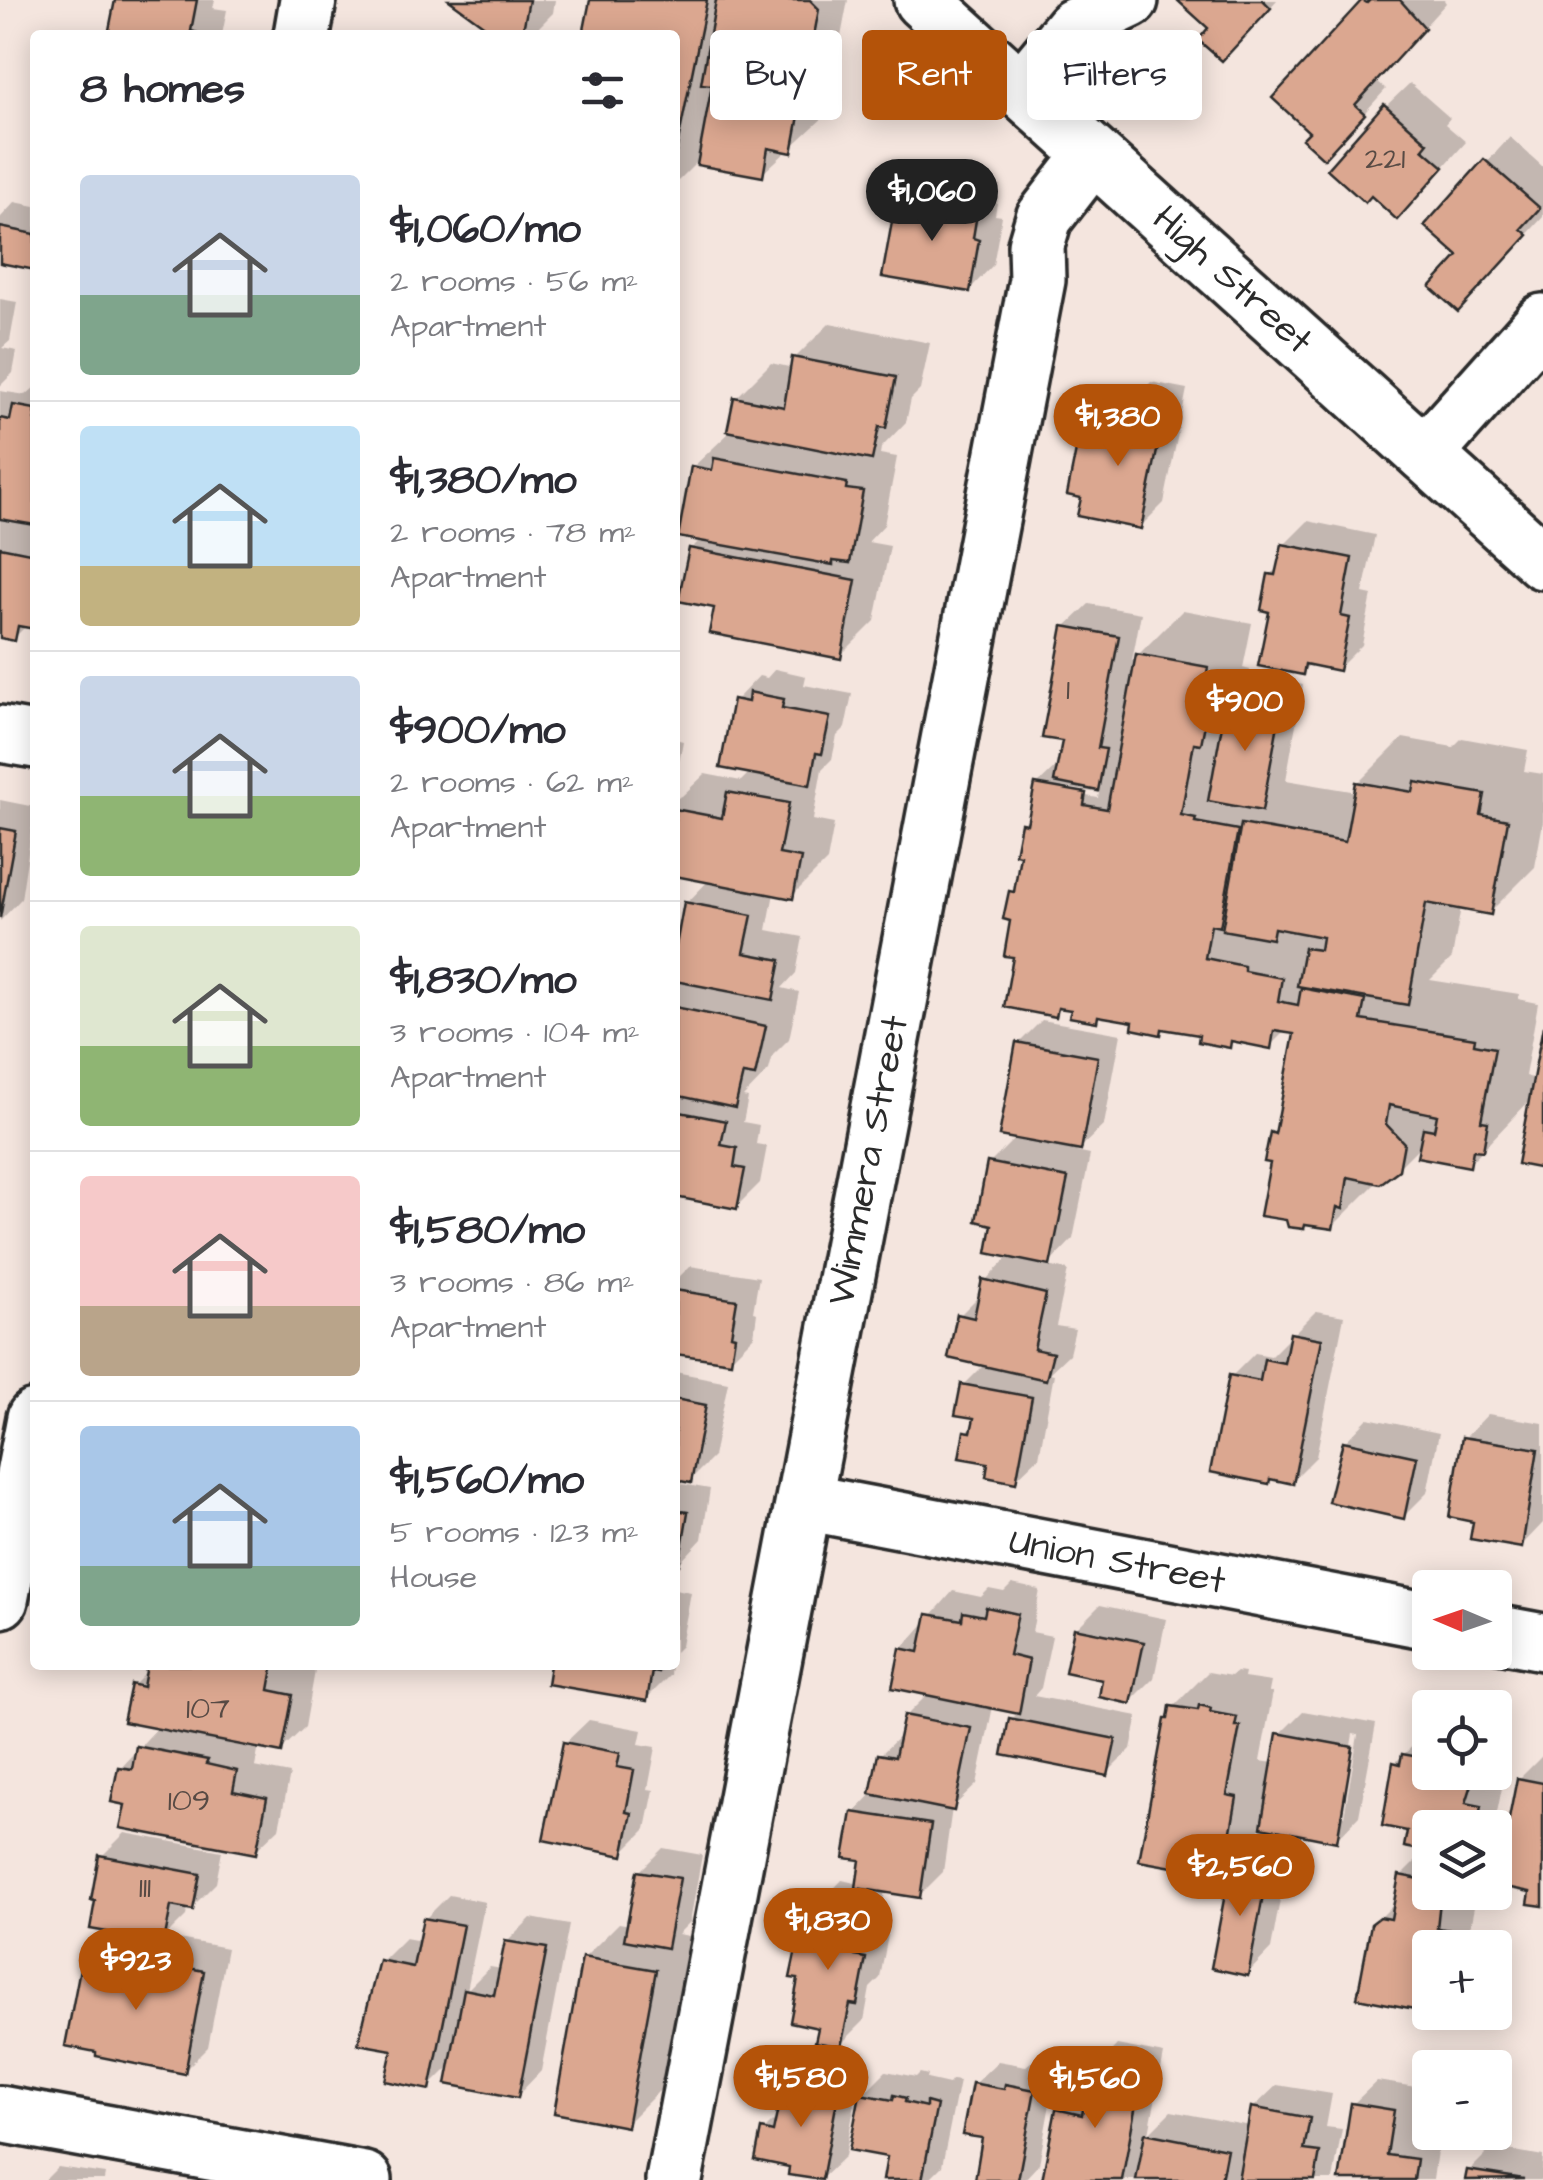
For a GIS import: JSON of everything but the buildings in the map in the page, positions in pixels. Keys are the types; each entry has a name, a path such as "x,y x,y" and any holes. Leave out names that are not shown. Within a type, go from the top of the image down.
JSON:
{"street":[{"path":"303,30 308,0"},
{"name":"High Street","path":"922,0 1543,560"},
{"path":"1021,90 1074,27 1130,0"},
{"name":"Wimmera Street","path":"674,2180 1038,280 1039,226 1092,156"},
{"path":"1425,454 1543,322"},
{"path":"0,734 30,739"},
{"path":"0,1600 30,1444"},
{"name":"Union Street","path":"806,1502 1412,1618"},
{"path":"1512,1636 1543,1642"},
{"path":"0,2114 364,2180"}]}
